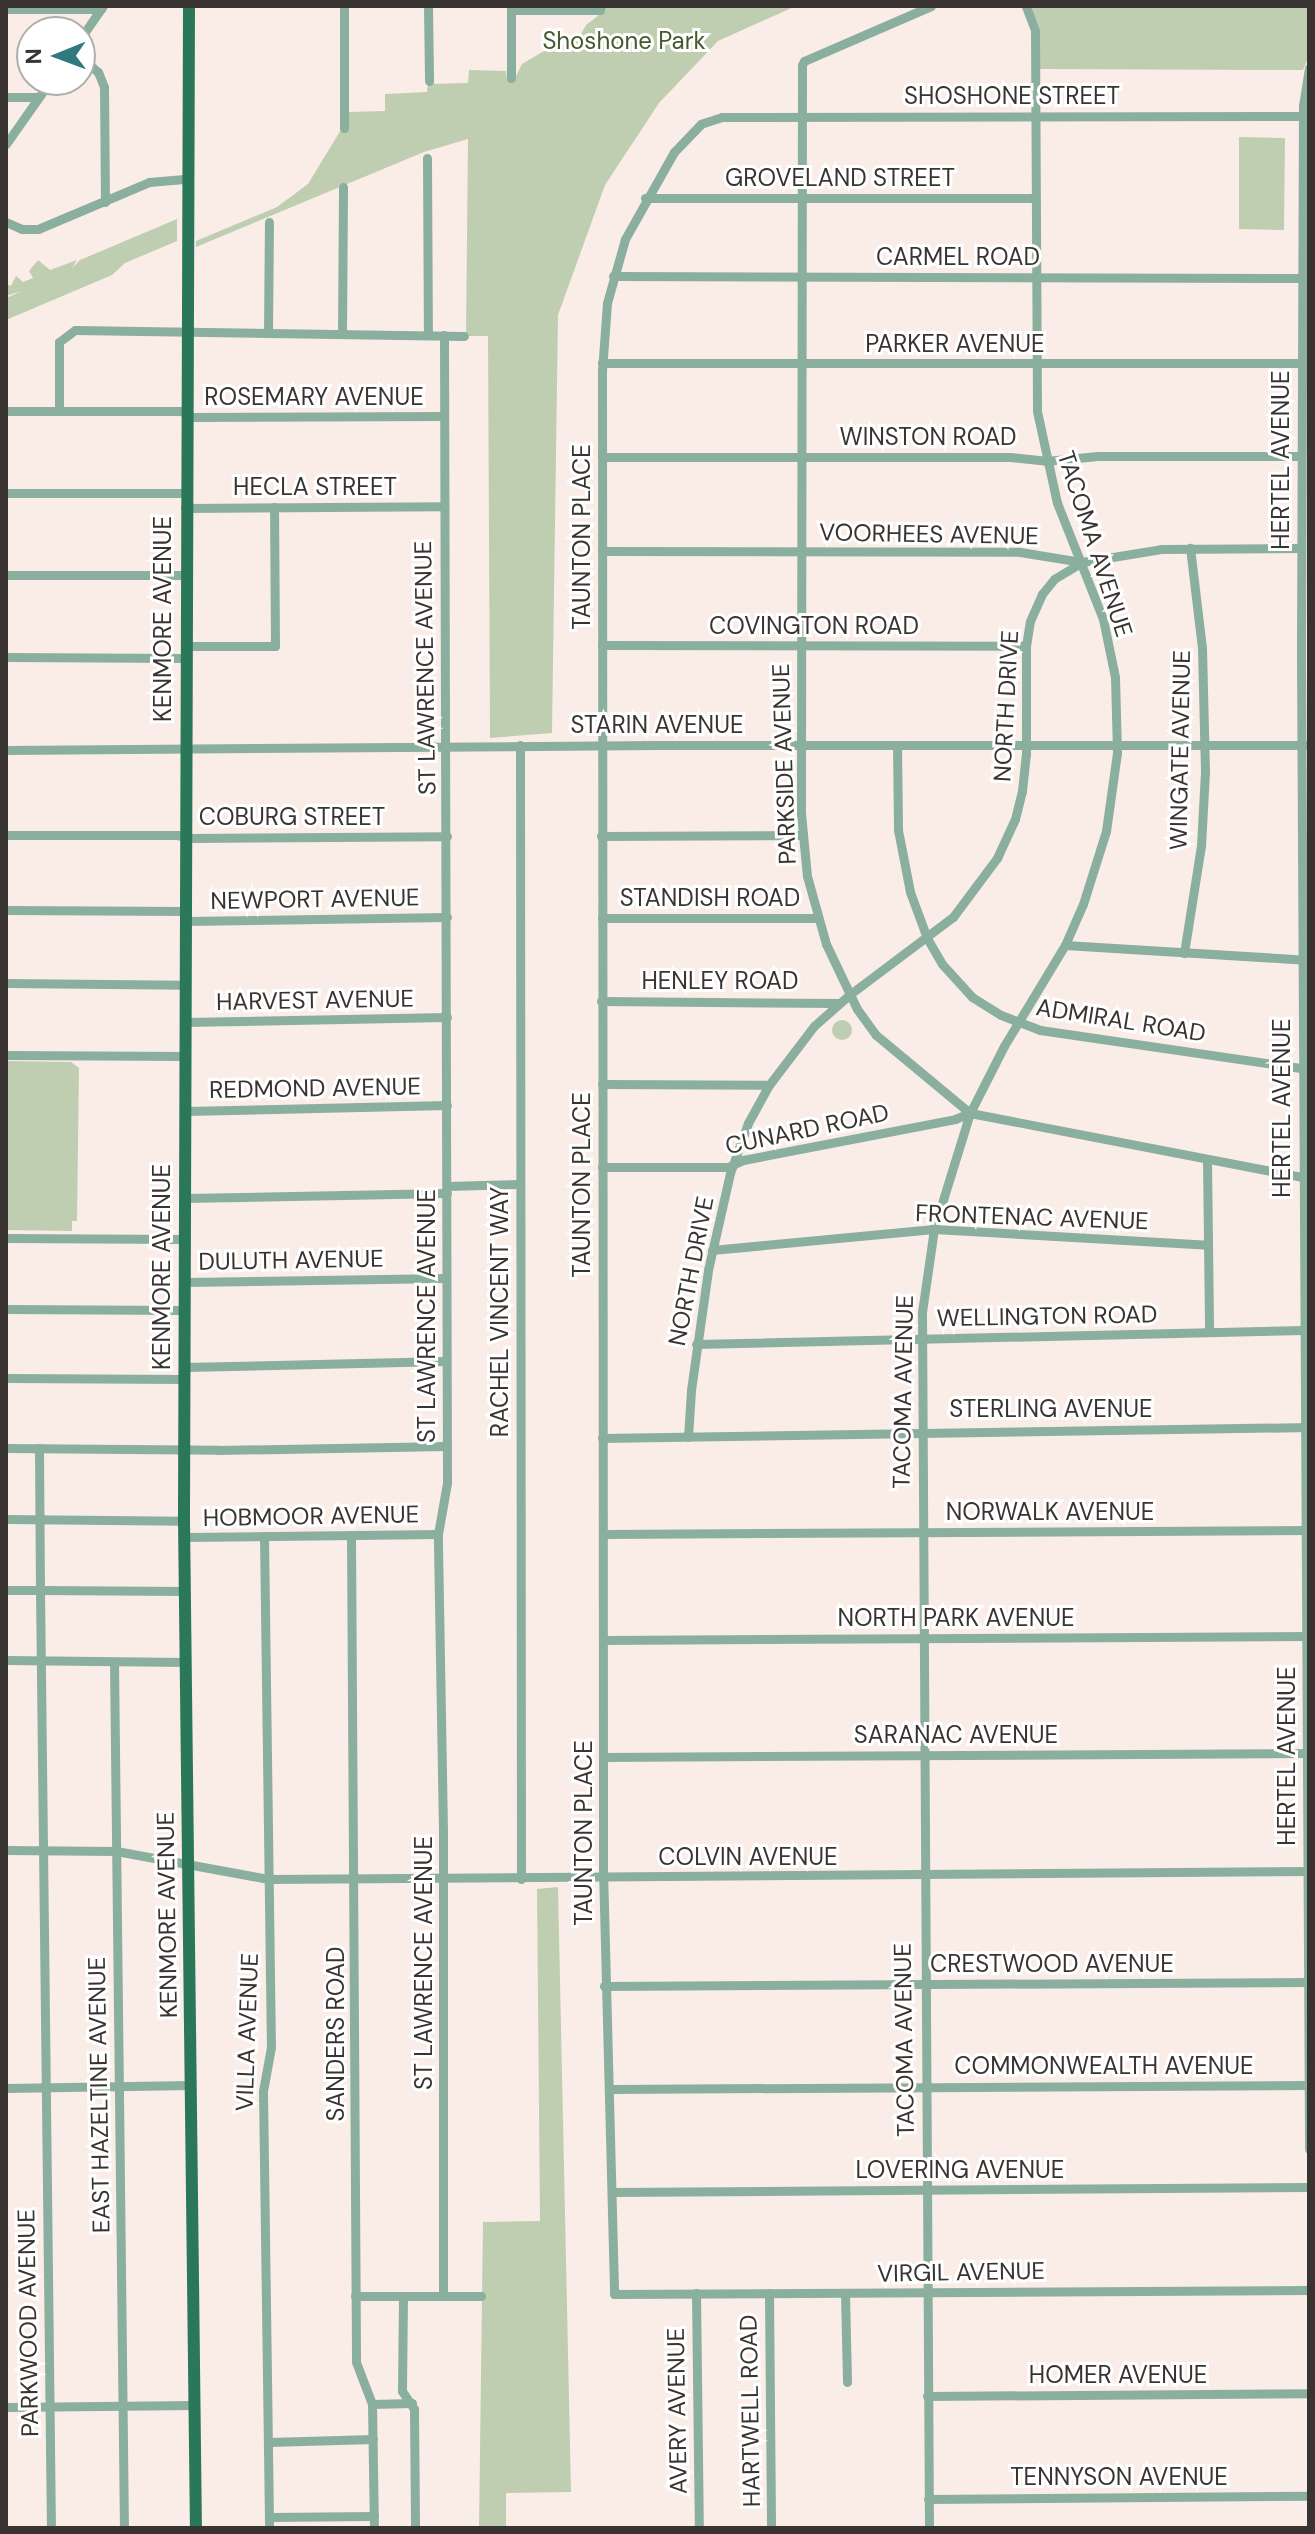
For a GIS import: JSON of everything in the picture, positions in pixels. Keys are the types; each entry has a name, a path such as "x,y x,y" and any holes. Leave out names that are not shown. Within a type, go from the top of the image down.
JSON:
{"main road":[{"name":"KENMORE AVENUE","path":"189,6 185,493 184,1537 196,2528"}],"street":[{"path":"344,6 344,128"},
{"path":"428,6 429,81"},
{"name":"PARKSIDE AVENUE","path":"931,6 807,59 802,65 800,745 802,835 818,918 849,995 876,1035 970,1113 1306,1178"},
{"name":"TACOMA AVENUE","path":"929,2528 920,1339 934,1229 970,1113 1018,1023 1065,945 1099,858 1115,784 1118,745 1116,692 1109,648 1095,594 1057,503 1037,411 1035,30 1026,6"},
{"path":"6,9 102,8"},
{"path":"511,78 511,8 600,8"},
{"name":"HERTEL AVENUE","path":"1309,68 1303,116 1306,219 1302,278 1305,364 1301,456 1305,486 1301,548 1305,564 1302,1068 1306,1178 1304,1330 1307,1427 1309,2149"},
{"path":"96,70 104,87 105,202"},
{"path":"6,97 39,97"},
{"path":"6,144 39,97"},
{"name":"SHOSHONE STREET","path":"722,116 1303,116"},
{"name":"TAUNTON PLACE","path":"614,2294 611,2089 604,1986 602,363 613,276 625,239 645,198 685,139 701,124 722,116"},
{"path":"427,158 428,335"},
{"path":"6,222 22,229 38,229 155,180 187,179"},
{"path":"342,334 343,187"},
{"name":"GROVELAND STREET","path":"645,198 1035,198"},
{"path":"268,333 269,222"},
{"name":"CARMEL ROAD","path":"613,276 1302,278"},
{"path":"59,411 59,342 65,334 75,330 464,336"},
{"name":"ST LAWRENCE AVENUE","path":"443,2296 443,1879 438,1534 447,1486 444,335"},
{"name":"PARKER AVENUE","path":"602,363 1305,364"},
{"name":"ROSEMARY AVENUE","path":"6,411 181,411 191,417 444,416"},
{"name":"WINSTON ROAD","path":"602,457 1010,457 1046,461 1098,456 1301,456"},
{"path":"6,493 185,493"},
{"name":"HECLA STREET","path":"185,508 444,506"},
{"path":"6,657 275,646 274,507"},
{"name":"VOORHEES AVENUE","path":"602,551 1020,552 1082,562 1126,553 1190,548 1301,548"},
{"name":"WINGATE AVENUE","path":"1184,953 1202,835 1205,745 1203,661 1190,548"},
{"name":"NORTH DRIVE","path":"688,1437 696,1344 712,1250 732,1165 748,1123 769,1085 802,1041 839,1003 927,938 966,904 1001,850 1019,806 1026,744 1026,646 1030,621 1042,594 1065,569 1082,562"},
{"path":"6,575 185,575"},
{"name":"COVINGTON ROAD","path":"602,645 1026,646"},
{"name":"STARIN AVENUE","path":"6,750 520,745 1305,745"},
{"name":"RACHEL VINCENT WAY","path":"520,745 521,1879"},
{"name":"ADMIRAL ROAD","path":"897,745 897,818 901,851 927,938 961,987 984,1005 1018,1023 1065,1034 1302,1068"},
{"name":"COBURG STREET","path":"6,835 447,836"},
{"path":"601,836 802,835"},
{"name":"NEWPORT AVENUE","path":"6,910 185,916 447,917"},
{"name":"STANDISH ROAD","path":"602,918 818,918"},
{"path":"1065,945 1305,960"},
{"path":"6,983 185,985"},
{"name":"HENLEY ROAD","path":"601,1001 839,1003"},
{"name":"HARVEST AVENUE","path":"185,1022 447,1017"},
{"path":"6,1055 185,1056"},
{"path":"602,1084 769,1085"},
{"name":"REDMOND AVENUE","path":"185,1111 447,1105"},
{"name":"CUNARD ROAD","path":"602,1167 732,1165 743,1160 955,1119 970,1113"},
{"path":"1207,1160 1209,1332"},
{"path":"184,1198 520,1184"},
{"name":"FRONTENAC AVENUE","path":"712,1250 934,1229 1208,1245"},
{"path":"6,1238 184,1239"},
{"name":"DULUTH AVENUE","path":"184,1282 446,1278"},
{"path":"6,1309 184,1310"},
{"name":"WELLINGTON ROAD","path":"696,1344 1304,1330"},
{"path":"6,1378 446,1361"},
{"name":"STERLING AVENUE","path":"602,1438 920,1430 1307,1427"},
{"path":"6,1448 184,1450 447,1446"},
{"name":"PARKWOOD AVENUE","path":"39,1448 51,2528"},
{"path":"6,1519 184,1521"},
{"name":"NORWALK AVENUE","path":"603,1534 1307,1530"},
{"name":"HOBMOOR AVENUE","path":"184,1537 438,1534"},
{"name":"VILLA AVENUE","path":"264,1536 271,2047 263,2091 269,2523"},
{"name":"SANDERS ROAD","path":"351,1536 356,2362 372,2404 374,2528"},
{"path":"6,1590 185,1591"},
{"name":"NORTH PARK AVENUE","path":"603,1640 1307,1636"},
{"path":"6,1660 186,1662"},
{"name":"EAST HAZELTINE AVENUE","path":"114,1662 124,2528"},
{"name":"SARANAC AVENUE","path":"603,1757 1308,1753"},
{"name":"COLVIN AVENUE","path":"6,1850 116,1851 268,1879 1308,1872"},
{"name":"CRESTWOOD AVENUE","path":"604,1986 1308,1982"},
{"path":"6,2088 191,2085"},
{"name":"COMMONWEALTH AVENUE","path":"611,2089 1309,2085"},
{"name":"LOVERING AVENUE","path":"612,2192 1309,2187"},
{"name":"VIRGIL AVENUE","path":"614,2294 1309,2290"},
{"name":"AVERY AVENUE","path":"696,2293 699,2528"},
{"name":"HARTWELL ROAD","path":"769,2293 771,2528"},
{"path":"845,2293 847,2382"},
{"path":"355,2296 481,2296"},
{"path":"403,2296 402,2391 412,2403 415,2528"},
{"name":"HOMER AVENUE","path":"927,2396 1309,2393"},
{"path":"372,2404 412,2403"},
{"path":"6,2407 195,2405"},
{"path":"269,2442 373,2439"},
{"name":"TENNYSON AVENUE","path":"928,2499 1309,2496"},
{"path":"269,2523 374,2516"}],"green space":[{"name":"Shoshone Park","path":"605,6 796,6 718,41 659,103 605,185 558,315 552,733 490,738 488,336 466,336 468,139 424,152 196,247 196,241 277,207 308,184 342,128 346,112 385,111 385,94 427,92 428,84 468,83 469,70 506,71 507,79 514,80 522,64 544,51 577,41 586,25 604,11"},
{"path":"1030,6 1305,6 1309,11 1309,56 1303,70 1039,69 1040,29"},
{"path":"1239,137 1285,138 1284,230 1239,229"},
{"path":"177,219 177,241 125,263 112,275 6,320 6,298 22,291 6,296 6,284 11,286 16,276 23,282 33,278 29,271 38,260 50,270 77,260 72,268 80,260"},
{"path":"842,1020 849,1023 852,1030 849,1037 842,1040 835,1037 832,1030 835,1023"},
{"path":"6,1061 71,1062 79,1068 77,1221 72,1221 72,1231 6,1230"},
{"path":"558,1887 571,2492 506,2493 506,2528 479,2528 483,2222 540,2221 537,1889"}]}
